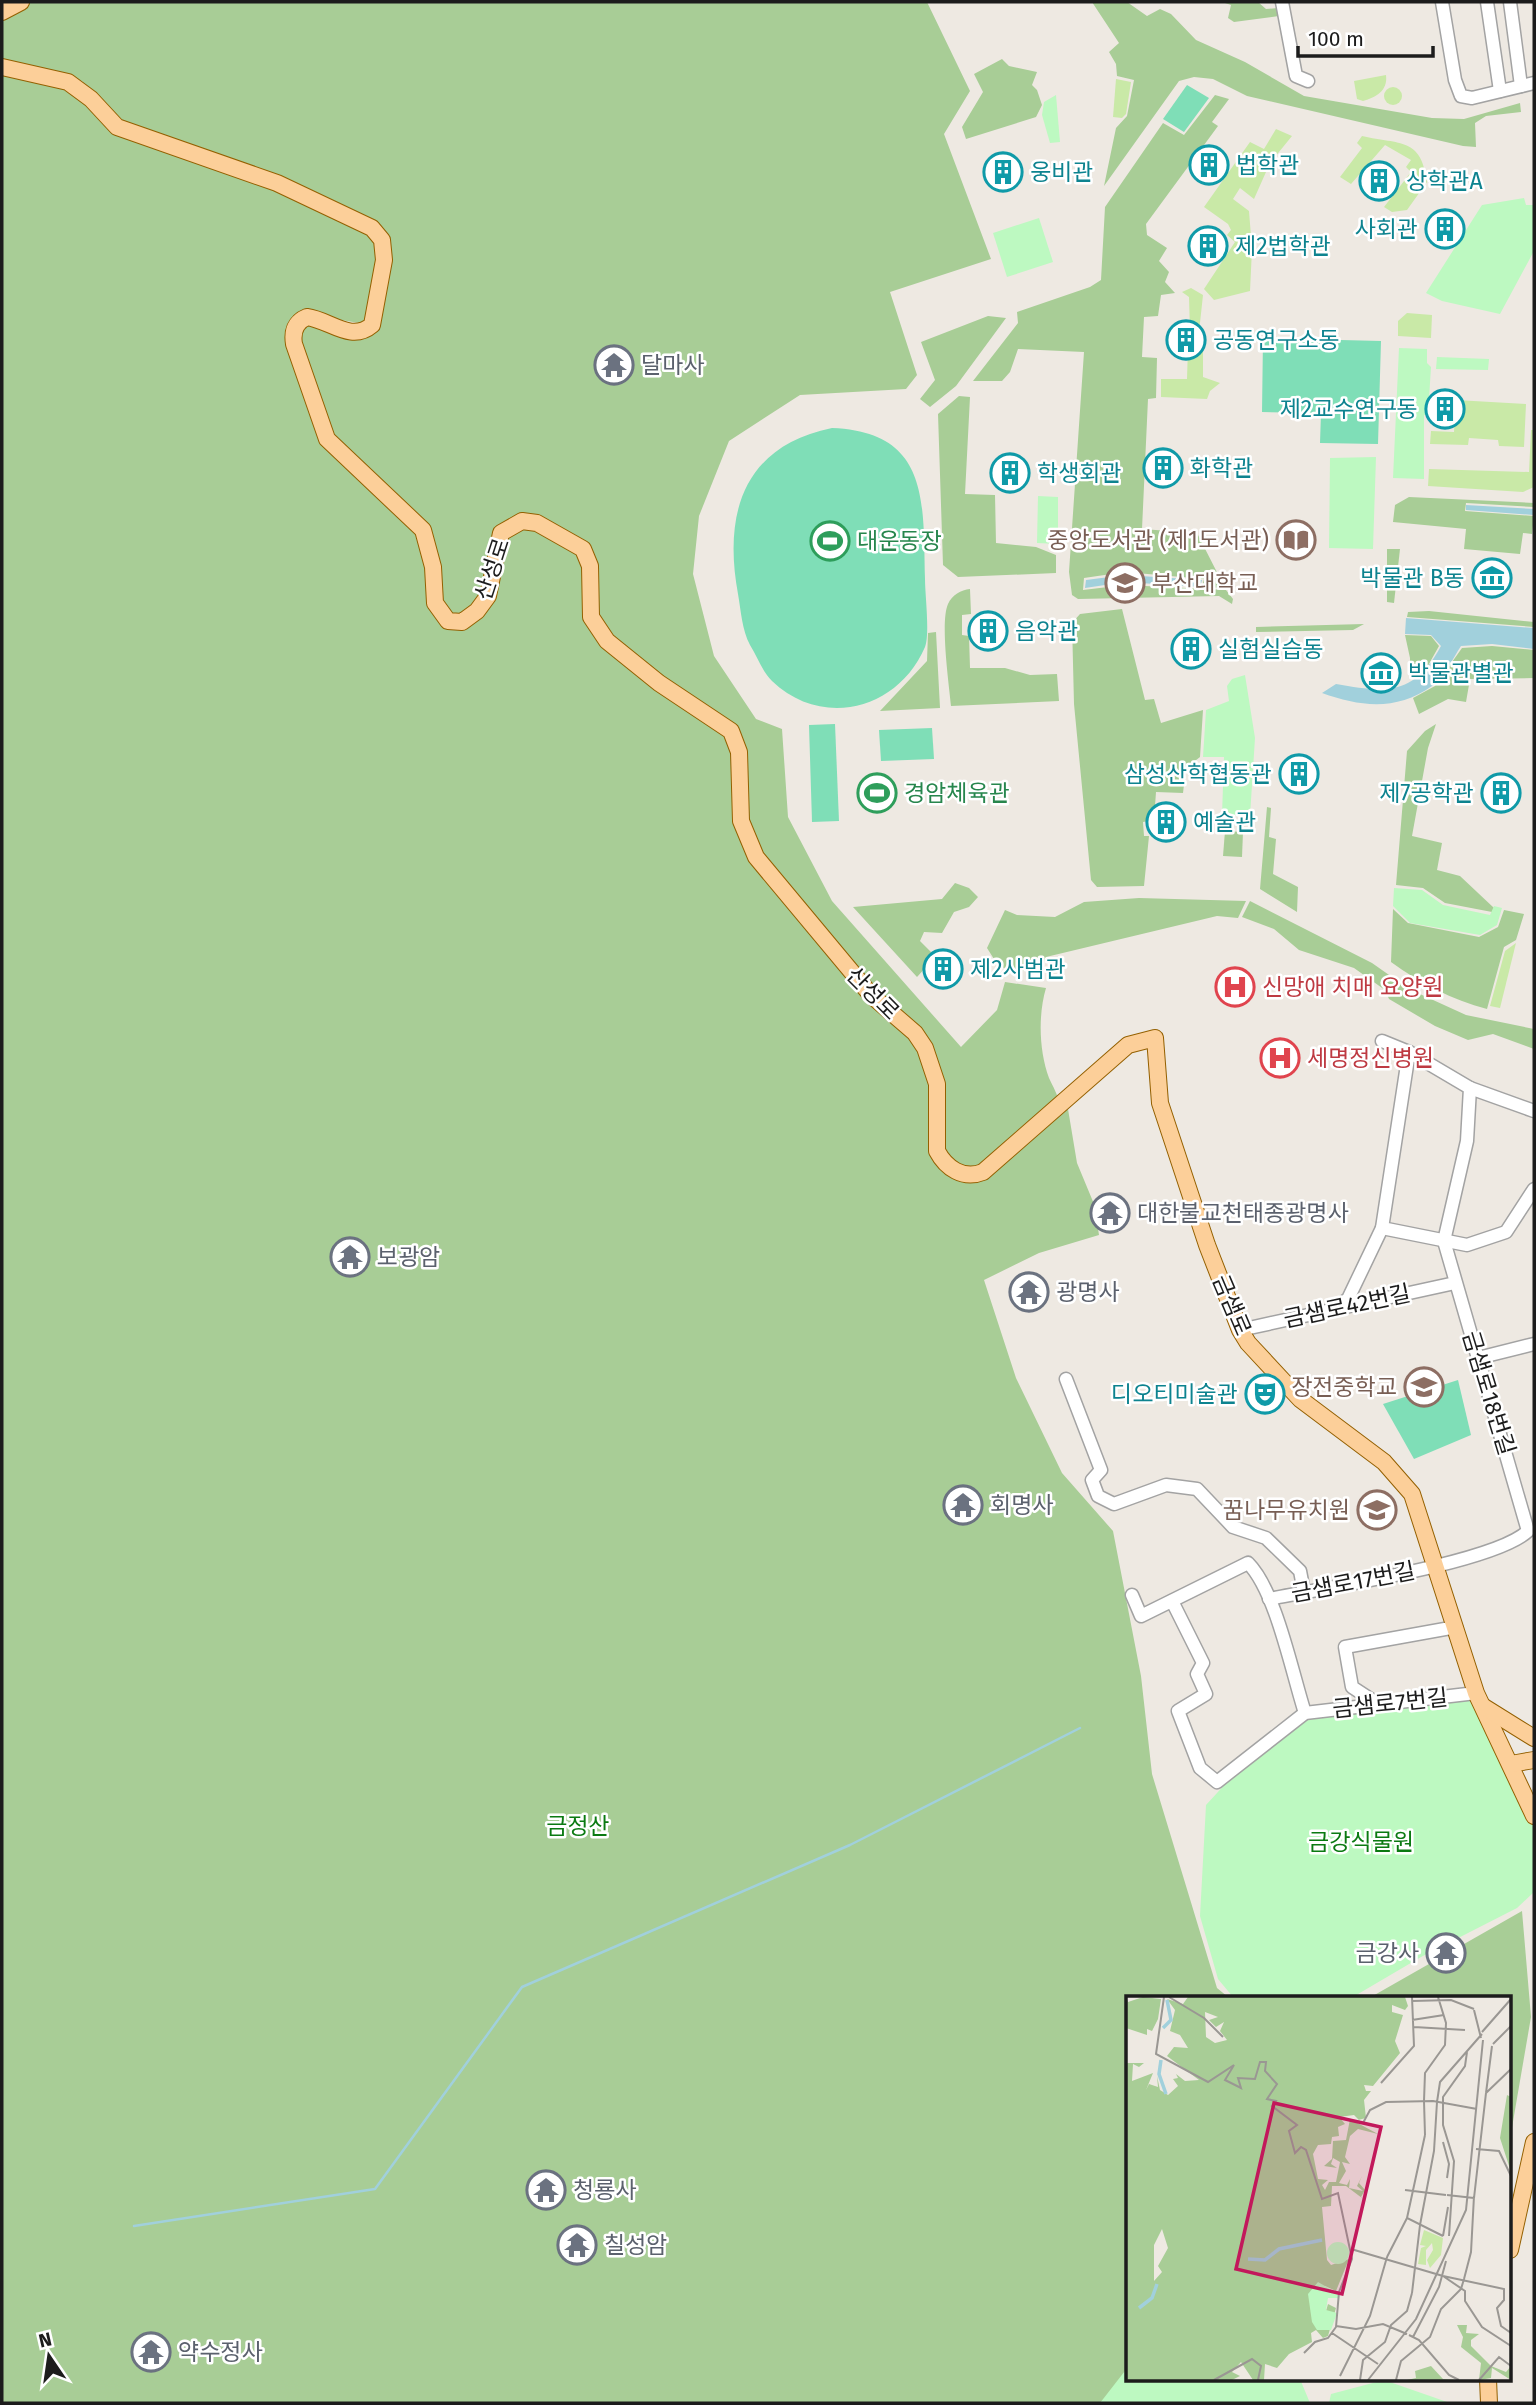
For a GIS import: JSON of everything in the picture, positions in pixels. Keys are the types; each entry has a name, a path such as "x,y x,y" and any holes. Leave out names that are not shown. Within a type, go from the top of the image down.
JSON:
{"main road":[{"path":"2,12 20,2"},
{"name":"산성로","path":"2,67 68,82 91,99 117,127 277,183 310,201 356,219 379,236 384,249 384,264 372,325 352,333 307,317 298,323 294,332 294,344 325,436 372,484 421,527 433,568 436,605 450,622 465,620 485,601 499,538 509,526 525,521 534,522 582,547 590,566 590,611 594,623 610,643 659,683 731,732 739,752 741,821 756,856 871,995 920,1039 937,1084 937,1151 957,1172 969,1175 983,1172 1128,1045 1155,1038"},
{"name":"금샘로","path":"1155,1038 1160,1103 1207,1245 1240,1330 1248,1343 1300,1399 1384,1462 1412,1494 1479,1699 1534,1816"},
{"path":"1479,1699 1534,1738"},
{"path":"1511,1764 1534,1760"},
{"path":"1512,2241 1534,2142"},
{"path":"1488,2380 1489,2403"}],"street":[{"path":"1282,2 1296,76 1308,81"},
{"path":"1442,2 1455,80 1461,96 1472,99 1528,84 1510,2"},
{"path":"1487,2 1500,91"},
{"path":"1382,1041 1409,1052 1470,1088 1534,1111"},
{"path":"1336,1308 1348,1298 1382,1228 1409,1052"},
{"name":"금샘로18번길","path":"1437,1565 1517,1542 1528,1531 1444,1241 1467,1141 1470,1088"},
{"path":"1382,1228 1467,1245 1506,1232 1534,1189"},
{"name":"금샘로42번길","path":"1240,1330 1455,1283"},
{"path":"1478,1358 1534,1344"},
{"path":"1066,1379 1101,1470 1092,1480 1098,1496 1114,1504 1166,1485 1196,1489 1233,1527 1266,1538 1300,1571 1304,1592"},
{"name":"금샘로17번길","path":"1132,1595 1142,1616 1248,1563 1257,1572 1269,1599 1437,1565"},
{"name":"금샘로7번길","path":"1269,1599 1304,1713"},
{"name":"금샘로7번길","path":"1172,1601 1203,1663 1197,1674 1206,1694 1178,1711 1200,1768 1217,1782 1304,1713 1378,1704 1479,1699"},
{"path":"1378,1704 1352,1687 1345,1647 1456,1627"}],"green space":[{"path":"31,2 927,2 970,91 944,134 991,259 890,292 917,375 906,389 800,395 729,441 699,516 693,574 714,656 756,719 782,729 788,817 832,901 961,1047 997,1010 1005,982 1046,988 1041,1021 1042,1045 1049,1078 1059,1104 979,1171 961,1171 941,1152 931,1055 870,992 794,902 743,822 739,746 662,682 592,617 585,549 512,522 485,599 459,621 438,605 426,530 328,437 296,341 303,321 369,329 380,230 115,125 82,81 2,63 2,15"},
{"path":"1092,2 1127,2 1147,16 1160,9 1171,14 1196,40 1245,62 1304,96 1432,118 1464,119 1520,103 1521,112 1486,116 1475,123 1476,147 1463,146 1247,96 1213,79 1194,77 1179,81 1104,186 1116,128 1127,116 1134,80 1117,76 1116,64 1109,52 1119,43"},
{"path":"1222,2 1258,2 1266,9 1278,8 1279,16 1234,22 1228,18 1231,5"},
{"path":"1002,59 1009,66 1037,72 1032,85 1037,90 1042,105 1036,117 966,139 962,127 983,92 974,74"},
{"name":"금정산","path":"2,70 71,86 112,128 277,187 375,235 381,258 365,324 323,317 292,327 324,439 420,529 447,622 477,613 499,543 530,523 580,547 588,617 728,732 755,858 915,1036 935,1084 934,1154 966,1178 1068,1109 1077,1163 1094,1204 1099,1235 1039,1253 984,1280 1016,1378 1062,1473 1113,1531 1141,1676 1152,1774 1217,1988 1227,1996 1126,1996 1126,2380 1293,2403 2,2403"},
{"path":"1386,75 1385,85 1380,92 1363,101 1357,99 1354,81"},
{"path":"1116,79 1131,82 1126,114 1122,118 1113,117"},
{"path":"1187,85 1209,98 1184,132 1163,119"},
{"path":"1389,87 1397,87 1402,96 1400,103 1389,105 1384,100 1384,92"},
{"path":"1056,95 1060,142 1050,143 1042,115 1044,102"},
{"path":"1215,95 1229,99 1212,122 1218,126 1146,224 1147,235 1167,248 1159,261 1169,272 1165,282 1175,293 1161,295 1158,316 1144,317 1142,357 1157,358 1156,398 1148,399 1142,529 1197,533 1225,588 1202,587 1204,579 1125,572 1084,578 1083,590 1125,585 1226,590 1233,599 1232,604 1219,596 1078,599 1072,595 1069,572 1084,352 1018,349 1010,372 1002,381 973,381 1018,323 1017,312 1090,287 1101,280 1105,207 1163,123 1184,135"},
{"path":"1276,129 1292,136 1270,163 1254,199 1240,188 1233,199 1249,211 1252,249 1250,291 1214,300 1204,289 1235,242 1227,235 1231,230 1228,224 1204,207 1250,142 1264,149"},
{"path":"1362,136 1407,146 1420,157 1427,182 1407,210 1392,212 1384,207 1411,172 1406,167 1411,160 1385,145 1351,184 1340,177 1362,148 1357,143"},
{"path":"1524,198 1526,205 1534,205 1534,251 1500,314 1442,301 1426,293 1482,205"},
{"path":"1039,218 1053,262 1007,277 993,233"},
{"path":"1191,288 1203,295 1199,332 1190,331 1189,297 1182,292"},
{"path":"1407,313 1432,315 1431,338 1398,336 1398,321"},
{"path":"988,316 1006,318 956,386 930,407 920,399 935,380 921,342"},
{"path":"1263,338 1381,341 1378,444 1320,443 1321,413 1262,412"},
{"path":"1188,347 1203,347 1203,377 1220,383 1210,391 1207,399 1161,397 1161,379 1187,379"},
{"path":"1399,348 1427,349 1427,363 1431,367 1428,415 1424,415 1424,479 1393,478"},
{"path":"1437,357 1489,359 1488,370 1436,369"},
{"path":"959,396 970,397 965,494 995,495 996,543 1036,547 1056,555 1056,573 958,577 943,565 938,414"},
{"path":"1456,400 1526,404 1524,447 1499,446 1498,440 1469,438 1468,445 1430,444 1431,431 1454,432"},
{"name":"대운동장","path":"832,428 864,432 888,442 904,457 914,476 921,498 927,624 925,647 913,669 897,686 878,698 857,706 835,708 813,705 792,696 766,674 745,633 734,564 738,510 746,487 760,467 778,450 802,437"},
{"path":"1531,430 1534,430 1534,487 1523,492 1428,486 1429,469 1529,472"},
{"path":"1376,457 1373,549 1329,548 1330,458"},
{"path":"1038,496 1058,497 1058,544 1037,543"},
{"path":"1409,497 1534,503 1534,507 1466,503 1465,511 1534,516 1532,534 1523,533 1520,554 1464,549 1466,529 1393,522 1395,505"},
{"path":"1387,549 1400,549 1394,603 1387,602"},
{"path":"970,589 971,614 962,615 962,635 969,636 970,668 1005,668 1030,675 1057,674 1059,701 951,706 946,654 946,613 954,596"},
{"path":"1122,609 1145,700 1154,699 1161,723 1203,710 1200,757 1186,768 1183,793 1156,792 1154,820 1143,822 1144,836 1149,836 1144,886 1097,887 1091,880 1074,704 1072,623 1080,614"},
{"path":"1429,611 1534,622 1534,627 1407,617 1408,612"},
{"path":"1364,624 1353,630 1256,632 1256,627"},
{"path":"936,632 940,708 880,711 927,661 928,633"},
{"path":"1405,635 1431,636 1439,646 1425,671 1410,678 1410,658"},
{"path":"1492,646 1534,650 1534,678 1470,679 1466,702 1448,699 1419,714 1413,698 1435,686 1462,648"},
{"path":"1245,675 1255,738 1250,816 1222,815 1224,757 1203,757 1206,710 1229,701 1227,686 1232,679"},
{"path":"835,724 839,821 812,822 809,725"},
{"path":"1436,724 1428,748 1412,836 1442,843 1437,870 1460,876 1494,908 1492,912 1445,903 1423,888 1396,885 1407,751 1425,731"},
{"path":"932,728 934,759 881,761 879,730"},
{"path":"1267,807 1271,808 1269,837 1276,839 1273,874 1298,887 1297,912 1260,889"},
{"path":"1225,831 1243,832 1242,857 1223,856"},
{"path":"955,883 969,888 978,897 969,907 954,912 942,933 924,932 920,941 932,953 927,966 917,977 853,907 942,899"},
{"path":"1394,888 1422,890 1443,905 1490,915 1494,906 1502,908 1497,925 1480,935 1410,923 1393,906"},
{"path":"1139,898 1246,901 1238,918 1217,916 1046,957 1039,973 999,967 987,948 1005,910 1017,915 1055,917 1084,902"},
{"path":"1250,901 1372,963 1409,989 1466,1015 1534,1029 1534,1049 1493,1034 1468,1040 1435,1026 1389,999 1385,990 1354,968 1299,950 1274,929 1242,917"},
{"path":"1393,909 1408,923 1479,937 1498,927 1504,910 1524,914 1516,940 1504,947 1487,1009 1437,990 1391,962"},
{"path":"1516,943 1500,1008 1490,1006 1505,951"},
{"path":"1458,1380 1471,1435 1414,1459 1383,1404"},
{"name":"금강식물원","path":"1468,1700 1482,1705 1534,1820 1534,1892 1517,1908 1421,1957 1355,1996 1232,1996 1218,1979 1200,1916 1206,1805 1228,1781 1306,1717"},
{"path":"1522,1911 1531,2017 1512,2127 1512,1996 1373,1996"},
{"path":"1126,2370 1126,2380 1300,2380 1310,2403 1100,2403"},
{"path":"1384,2380 1450,2403 1329,2403 1331,2394"}],"water":[{"path":"1466,505 1534,509 1534,515 1466,510"},
{"path":"1125,575 1202,580 1200,587 1125,582 1085,588 1086,580"},
{"path":"1406,618 1534,628 1534,649 1492,644 1461,646 1432,686 1406,700 1392,703 1365,704 1322,693 1336,684 1370,689 1397,687 1420,674 1441,646 1431,635 1405,634"}],"waterway":[{"path":"134,2226 375,2189 522,1987 850,1845 1080,1728"}],"place":[{"name":"법학관","path":"1209,165"},
{"name":"웅비관","path":"1003,172"},
{"name":"상학관A","path":"1379,181"},
{"name":"사회관","path":"1445,229"},
{"name":"제2법학관","path":"1208,246"},
{"name":"공동연구소동","path":"1186,340"},
{"name":"달마사","path":"614,365"},
{"name":"제2교수연구동","path":"1445,409"},
{"name":"화학관","path":"1163,468"},
{"name":"학생회관","path":"1010,473"},
{"name":"중앙도서관 (제1도서관)","path":"1296,540"},
{"name":"대운동장","path":"830,541"},
{"name":"박물관 B동","path":"1492,578"},
{"name":"부산대학교","path":"1125,583"},
{"name":"음악관","path":"988,631"},
{"name":"실험실습동","path":"1191,649"},
{"name":"박물관별관","path":"1381,673"},
{"name":"삼성산학협동관","path":"1299,774"},
{"name":"경암체육관","path":"877,793"},
{"name":"제7공학관","path":"1501,793"},
{"name":"예술관","path":"1166,822"},
{"name":"제2사범관","path":"943,969"},
{"name":"신망애 치매 요양원","path":"1235,987"},
{"name":"세명정신병원","path":"1280,1058"},
{"name":"대한불교천태종광명사","path":"1110,1213"},
{"name":"보광암","path":"350,1257"},
{"name":"광명사","path":"1029,1292"},
{"name":"장전중학교","path":"1424,1387"},
{"name":"디오티미술관","path":"1265,1394"},
{"name":"회명사","path":"963,1505"},
{"name":"꿈나무유치원","path":"1377,1510"},
{"name":"금강사","path":"1446,1953"},
{"name":"청룡사","path":"546,2190"},
{"name":"칠성암","path":"577,2245"},
{"name":"약수정사","path":"151,2352"}]}
